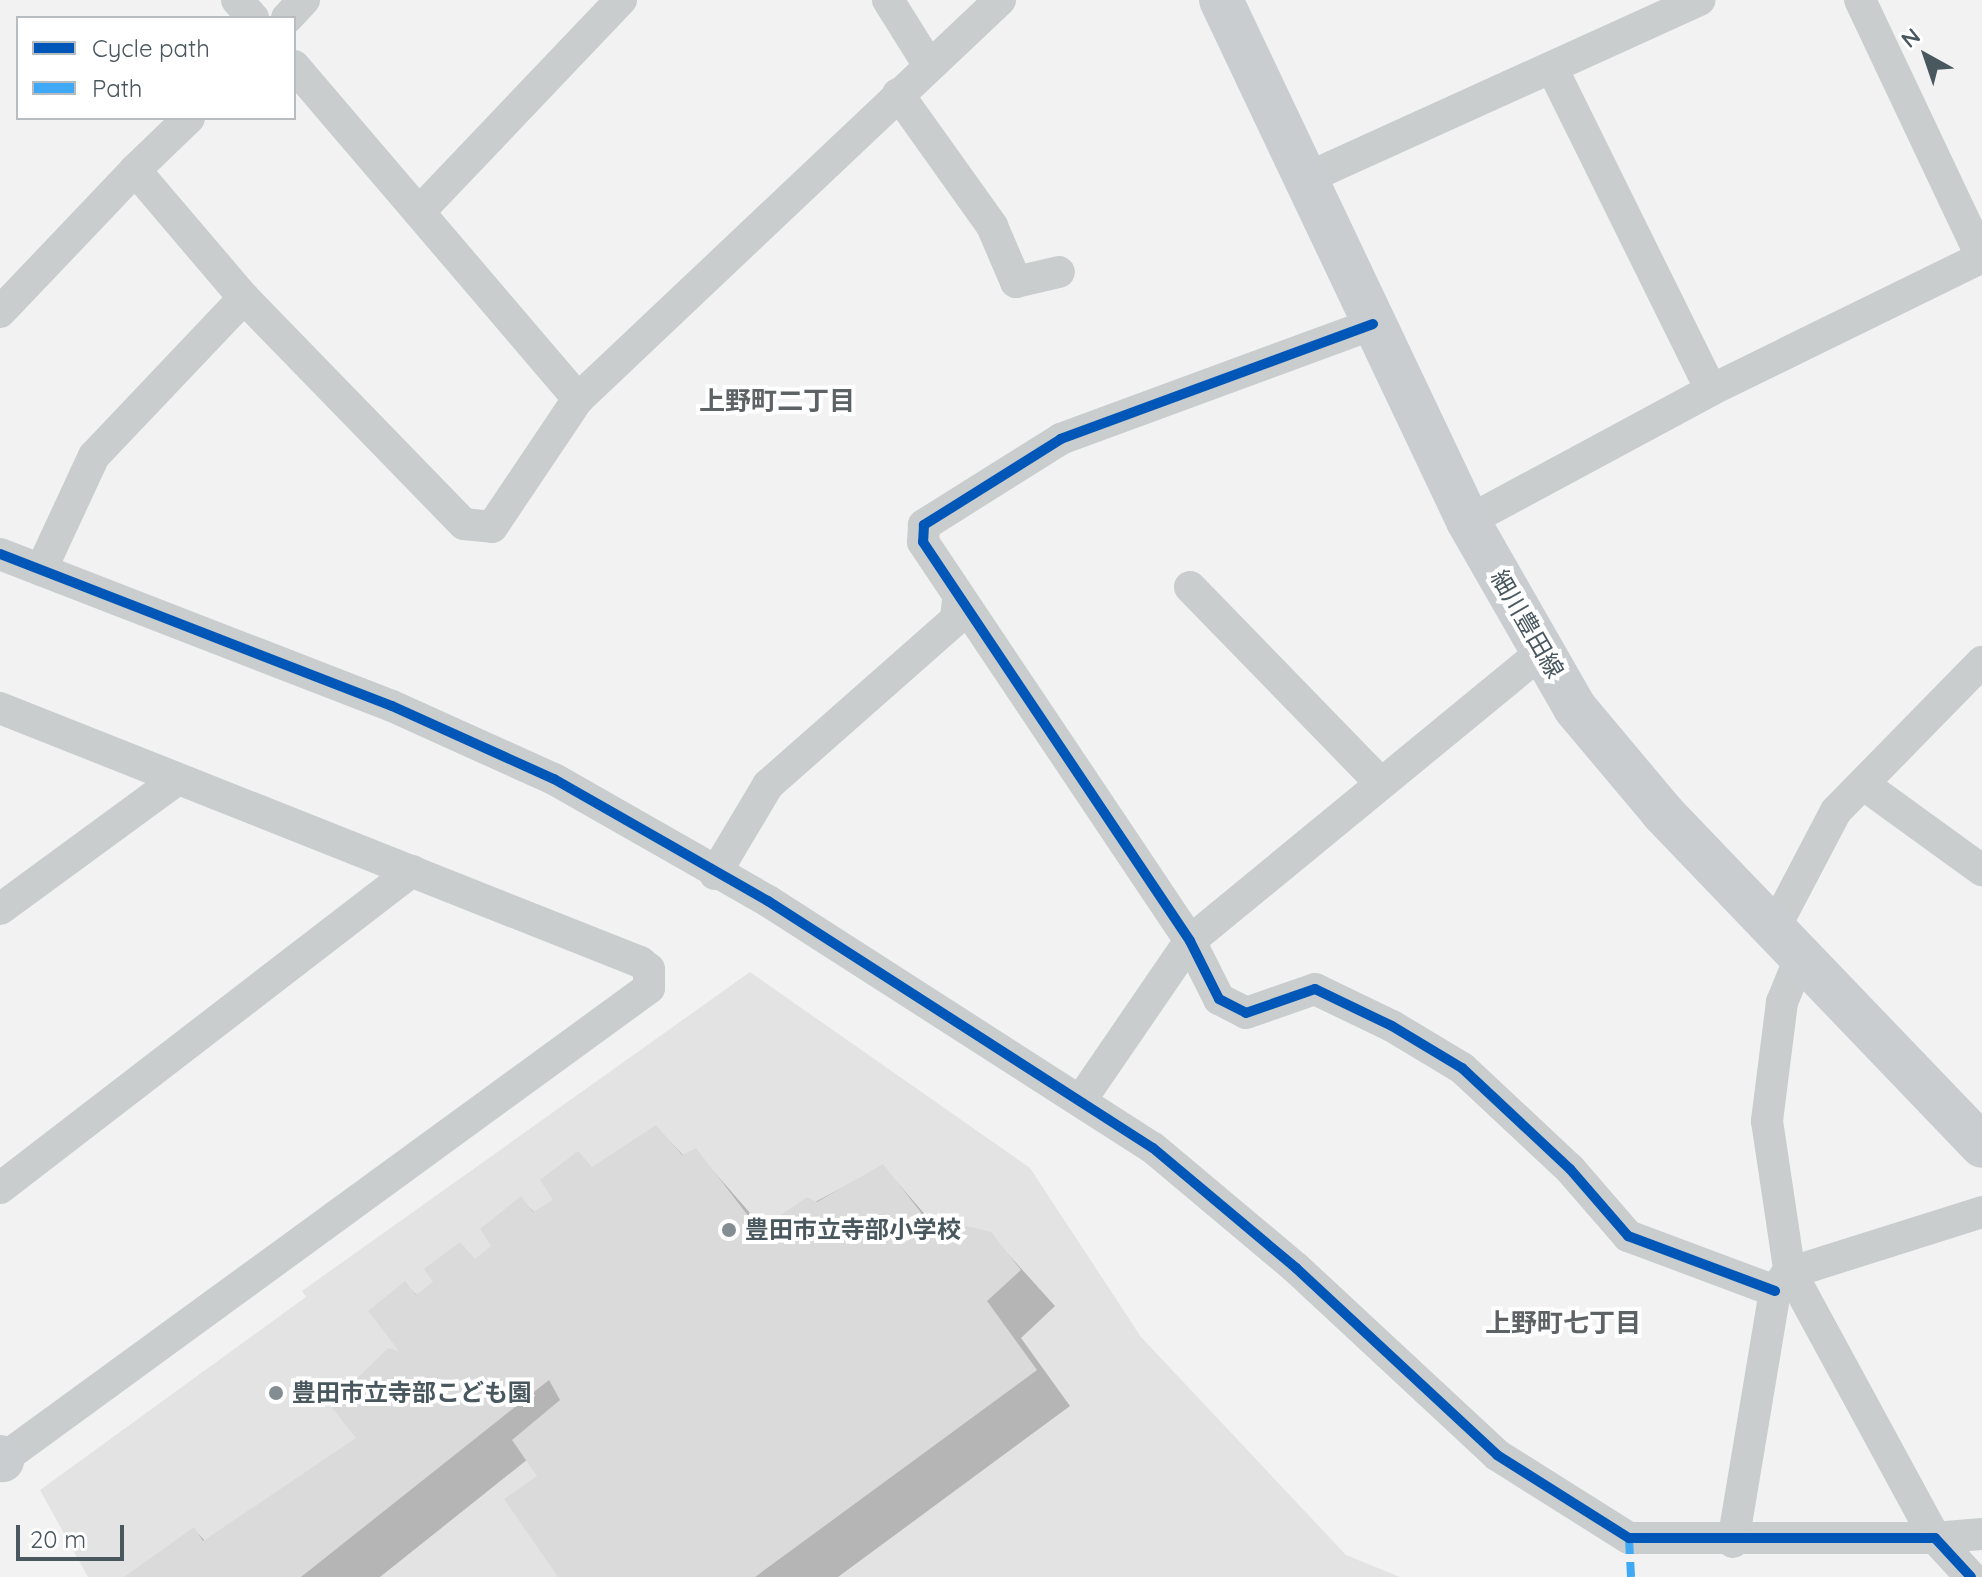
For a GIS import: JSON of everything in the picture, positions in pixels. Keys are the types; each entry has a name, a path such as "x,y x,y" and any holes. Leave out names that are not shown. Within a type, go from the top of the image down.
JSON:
{"main road":[{"name":"細川豊田線","path":"1221,0 1468,521 1542,652 1585,720 1787,944 1982,1146"}],"street":[{"path":"237,0 251,16"},
{"path":"289,16 304,0"},
{"path":"419,212 621,0"},
{"path":"888,0 928,64"},
{"path":"135,170 244,298 472,527 492,527 578,399 928,64 1000,0"},
{"path":"1307,178 1699,0"},
{"path":"1468,521 1711,390 1982,258 1860,0"},
{"path":"296,68 578,399"},
{"path":"1552,68 1711,390"},
{"path":"898,94 992,226 1016,282 1059,272"},
{"path":"0,312 187,120"},
{"path":"41,570 94,456 244,298"},
{"path":"1373,324 1061,439 924,525 923,542 958,601 1190,941 1219,999 1246,1013 1315,989 1392,1026 1462,1068 1570,1169 1628,1236 1785,1277 1982,1212"},
{"path":"0,554 505,757 715,874 1083,1097 1296,1268 1497,1455 1629,1538 1733,1542 1935,1538 1982,1534"},
{"path":"1190,587 1378,780"},
{"path":"715,874 768,785 956,619 958,601"},
{"path":"1083,1097 1190,941 1378,780 1542,652"},
{"path":"1733,1542 1785,1277 1767,1121 1787,944 1836,811 1982,662"},
{"path":"0,708 640,962 649,969 649,988 1,1459"},
{"path":"0,909 176,780"},
{"path":"1863,784 1982,870"},
{"path":"0,1188 412,871"},
{"path":"1785,1277 1935,1538 1971,1577"}],"shaded area":[{"name":"豊田市立寺部小学校","path":"750,972 1030,1168 1141,1337 1346,1555 1400,1577 88,1577 40,1490 306,1297 302,1291"}],"building":[{"path":"656,1125 682,1155 696,1148 759,1230 807,1197 817,1202 883,1164 944,1242 966,1226 991,1232 1021,1270 987,1301 1037,1370 755,1577 558,1577 504,1499 537,1476 512,1440 560,1400 549,1380 301,1577 124,1577 194,1527 203,1541 356,1438 330,1405 388,1348 399,1351 368,1311 405,1281 416,1295 433,1282 424,1269 460,1242 475,1259 491,1246 480,1229 521,1196 533,1212 553,1200 540,1180 578,1151 592,1167"}],"marked path":[{"path":"1629,1538 1631,1577"}],"cycle path":[{"path":"1373,324 1061,439 924,525 923,542 1190,941 1219,999 1246,1013 1315,989 1392,1026 1462,1068 1570,1169 1628,1236 1775,1291"},
{"path":"0,554 392,706 554,779 768,901 1153,1148 1296,1268 1497,1455 1629,1538 1935,1538 1971,1577"}],"place":[{"name":"豊田市立寺部小学校","path":"729,1230"},
{"name":"豊田市立寺部こども園","path":"276,1393"}],"district":[{"name":"上野町二丁目","path":"777,401"},
{"name":"上野町七丁目","path":"1563,1323"}]}
